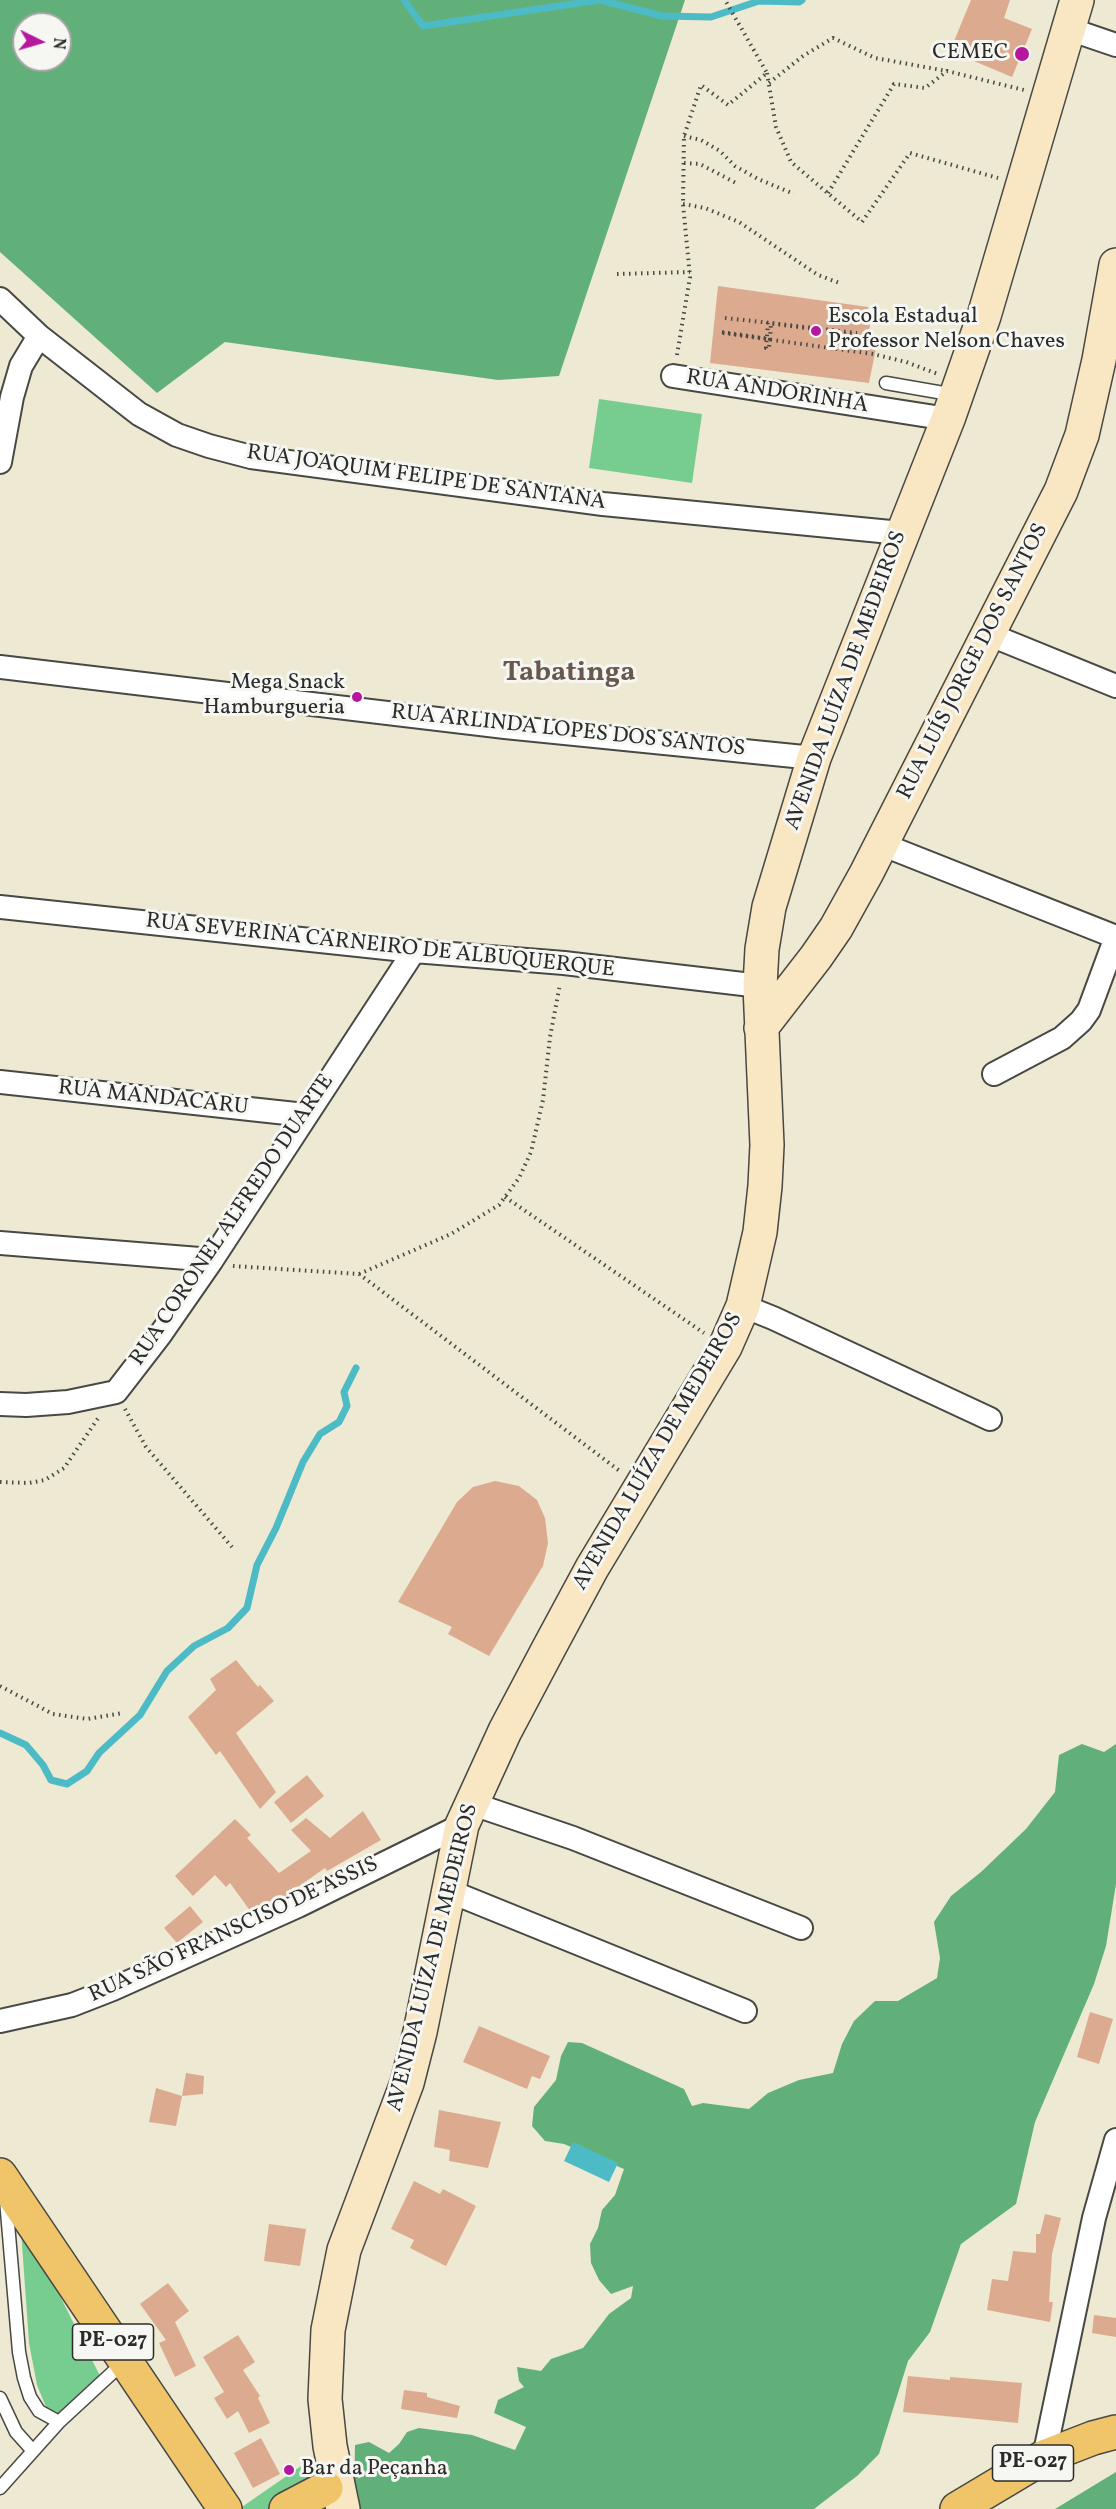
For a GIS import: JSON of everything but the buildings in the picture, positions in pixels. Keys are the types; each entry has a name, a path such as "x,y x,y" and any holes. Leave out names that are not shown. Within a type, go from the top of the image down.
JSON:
{"main road":[{"name":"PE-027","path":"2,2178 225,2509"},
{"name":"PE-027","path":"957,2509 1044,2457 1093,2438 1116,2432"},
{"path":"286,2509 330,2502"}],"street":[{"path":"1073,14 1116,45"},
{"name":"AVENIDA LUÍZA DE MEDEIROS","path":"330,2502 330,2445 325,2399 328,2330 344,2250 388,2137 420,2032 466,1814 550,1646 592,1568 725,1347 743,1306 760,1232 765,1186 767,1144 760,986 762,949 770,907 814,758 955,399 984,316 1073,14"},
{"name":"RUA LUÍS JORGE DOS SANTOS","path":"761,1028 836,928 1057,500 1082,435 1099,360 1116,265"},
{"name":"RUA JOAQUIM FELIPE DE SANTANA","path":"0,299 39,336 139,414 177,435 251,457 603,504 901,533"},
{"path":"0,462 12,397 21,366 39,336"},
{"name":"RUA ANDORINHA","path":"673,376 955,399"},
{"path":"988,634 1116,686"},
{"name":"RUA ARLINDA LOPES DOS SANTOS","path":"0,667 505,727 814,758"},
{"path":"880,844 1116,937 1089,1010 1082,1021 1062,1038 994,1074"},
{"name":"RUA SEVERINA CARNEIRO DE ALBUQUERQUE","path":"0,907 414,951 564,963 760,986"},
{"name":"RUA CORONEL ALFREDO DUARTE","path":"116,1392 160,1335 210,1262 414,951"},
{"name":"RUA MANDACARU","path":"0,1082 305,1115"},
{"path":"0,1242 210,1262"},
{"path":"743,1306 990,1419"},
{"path":"0,1404 68,1402 116,1392"},
{"path":"466,1814 573,1838 801,1928"},
{"name":"RUA SÃO FRANSCISO DE ASSIS","path":"0,2021 72,2005 113,1989 298,1906 466,1814"},
{"path":"449,1892 745,2011"},
{"path":"1044,2457 1094,2217 1116,2140"}],"lane":[{"path":"886,383 955,399"},
{"path":"2,2178 19,2352 24,2378 30,2397 39,2411 58,2422"},
{"path":"0,2488 58,2422 126,2360"},
{"path":"0,2398 16,2432 33,2451"}],"path":[{"path":"725,0 767,73 776,127 791,162 862,222 910,153 1023,185"},
{"path":"768,83 803,56 833,38 875,58 948,71 1049,97"},
{"path":"828,193 894,84 925,88 948,71"},
{"name":"RUA ANDORINHA","path":"673,376 690,272 683,204 684,136 701,85 728,105 767,73"},
{"path":"684,136 701,140 720,151 735,166 758,179 794,194"},
{"path":"684,163 700,164 736,183"},
{"path":"683,204 705,208 739,222 818,275 842,284"},
{"path":"617,274 690,272"},
{"path":"725,318 857,334"},
{"path":"768,339 770,323"},
{"path":"723,333 856,350"},
{"path":"768,339 873,354 906,362 955,399"},
{"path":"210,1262 359,1274 451,1234 499,1205 519,1178 531,1152 543,1100 550,1037 564,963"},
{"path":"505,1197 725,1347"},
{"path":"359,1274 642,1487"},
{"path":"0,1482 29,1483 45,1480 64,1468 116,1392 146,1448 232,1547"},
{"path":"0,1686 52,1714 87,1719 123,1713"}],"green space":[{"path":"0,0 685,0 559,376 498,380 225,342 157,393 0,252"},
{"path":"599,399 702,414 692,483 589,468"},
{"path":"1082,1744 1104,1752 1116,1744 1116,1884 1106,1946 1094,1984 1035,2122 1016,2204 961,2244 930,2332 908,2361 879,2454 857,2476 814,2509 354,2509 355,2445 369,2442 389,2453 407,2432 419,2428 472,2435 515,2450 526,2427 494,2413 498,2400 524,2387 519,2381 517,2367 541,2371 551,2359 583,2348 609,2314 631,2298 633,2286 611,2294 599,2280 591,2263 590,2244 598,2228 602,2210 615,2195 624,2169 564,2144 545,2141 532,2126 534,2107 556,2080 561,2056 568,2042 582,2043 684,2089 692,2106 703,2103 749,2109 768,2093 799,2080 833,2073 842,2044 854,2021 875,2001 898,2001 937,1978 940,1958 934,1922 951,1896 981,1872 1026,1829 1055,1792 1059,1755"},
{"path":"20,2216 100,2376 60,2414 46,2407 37,2385 29,2343"},
{"path":"330,2446 343,2509 239,2509"},
{"path":"1116,2472 1116,2509 1055,2509"}],"water":[{"path":"573,2142 618,2163 609,2182 564,2161"}],"waterway":[{"path":"404,0 423,26 600,0 662,16 711,17 759,1 799,2 802,0"},
{"path":"0,1733 26,1745 43,1765 51,1780 67,1784 87,1771 99,1753 140,1715 167,1671 194,1646 228,1628 247,1608 257,1565 276,1528 303,1462 320,1434 339,1422 347,1406 344,1392 356,1368"}],"place":[{"name":"CEMEC","path":"1022,54"},
{"name":"Escola Estadual Professor Nelson Chaves","path":"816,331"},
{"name":"Mega Snack Hamburgueria","path":"357,697"},
{"name":"Bar da Peçanha","path":"289,2470"}],"district":[{"name":"Tabatinga","path":"569,675"}]}
